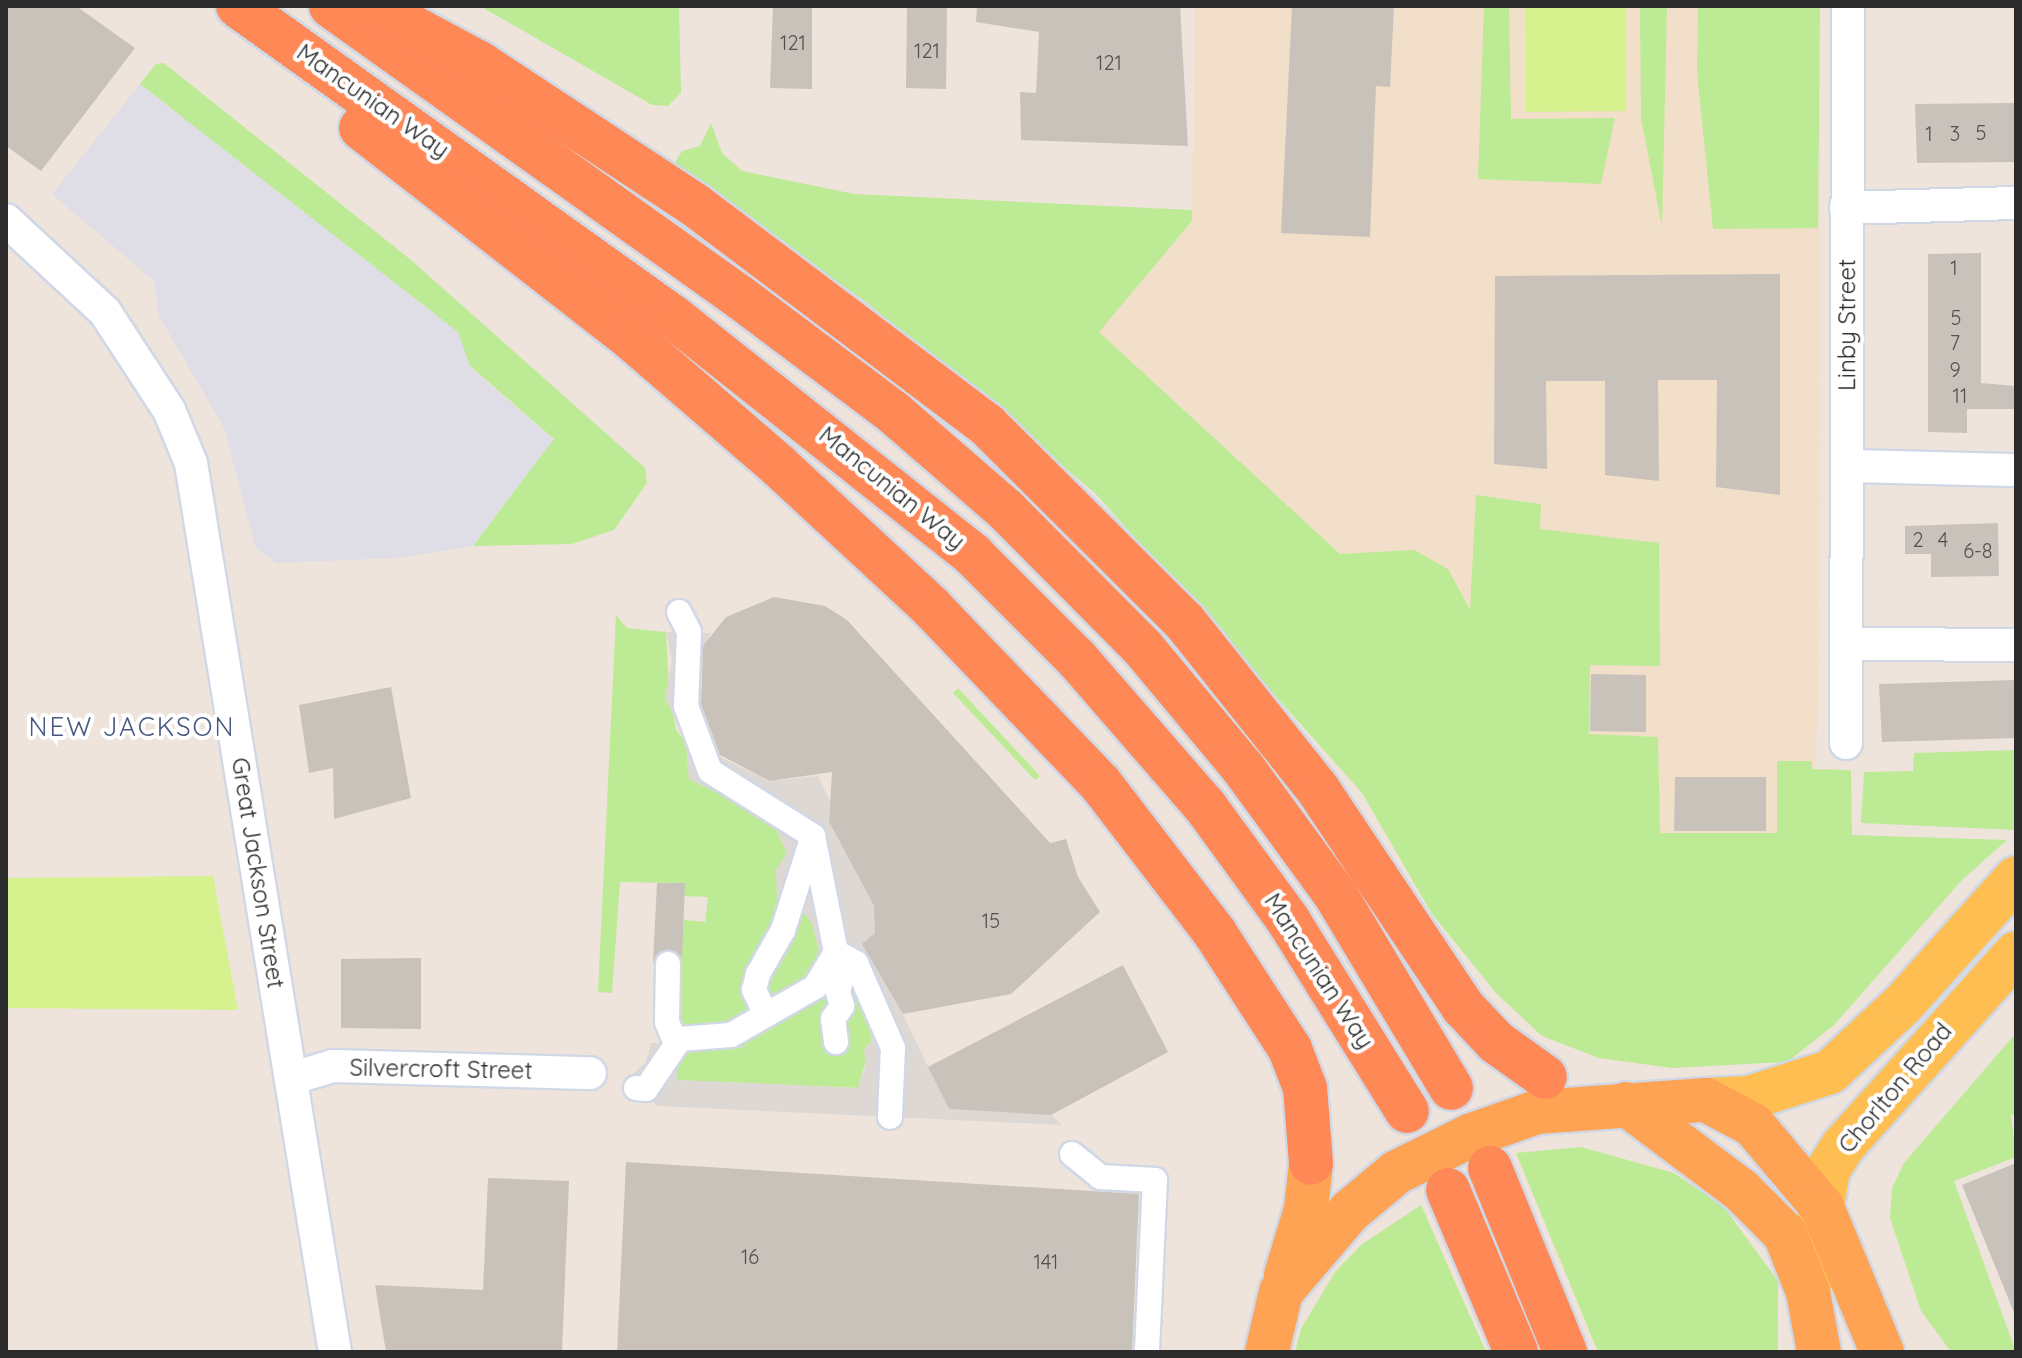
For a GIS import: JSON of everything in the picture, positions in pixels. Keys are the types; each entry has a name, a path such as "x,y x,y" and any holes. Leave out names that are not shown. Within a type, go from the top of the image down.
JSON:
{"highway":[{"path":"224,6 327,102 655,358 996,672 1100,783 1259,996 1305,1088 1311,1163 1306,1209 1265,1331"},
{"name":"Mancunian Way","path":"238,6 673,317 869,466 973,555 1077,659 1205,806 1296,933 1407,1111"},
{"path":"331,6 819,356 1016,520 1143,648 1252,779 1386,972 1451,1088"},
{"path":"373,6 481,64 695,205 837,307 1022,457 1184,621 1319,791 1463,1007 1496,1042 1545,1077 1615,1104 1765,1211 1785,1234 1808,1292 1819,1352"},
{"path":"1265,1331 1350,1211 1397,1172 1503,1122 1615,1104 1706,1100 1753,1125 1822,1207 1882,1352"},
{"path":"1490,1168 1565,1352"},
{"path":"1448,1190 1516,1352"}],"main road":[{"name":"Chorlton Road","path":"1706,1100 1764,1095 1830,1072 1895,1013 2016,878"},
{"name":"Chorlton Road","path":"1808,1292 1828,1170 1858,1124 2016,953"}],"street":[{"name":"Linby Street","path":"1846,743 1848,6"},
{"path":"1846,208 2016,203"},
{"name":"Great Jackson Street","path":"6,220 105,312 169,410 191,463 335,1352"},
{"path":"1848,466 2016,470"},
{"path":"679,612 689,632 686,706 710,771 813,836 842,955 838,992 842,1006 833,1019 836,1042"},
{"path":"1847,644 2016,645"},
{"path":"765,1013 754,990 758,974 783,930 813,836"},
{"path":"636,1088 646,1089 676,1044 731,1035 815,987 842,955"},
{"path":"842,955 856,963 893,1048 890,1117"},
{"path":"668,964 667,1022 676,1044"},
{"name":"Silvercroft Street","path":"293,1078 333,1066 590,1073"},
{"path":"1072,1154 1100,1177 1155,1180 1147,1352"}],"shaded area":[{"path":"1195,6 1820,6 1819,695 1810,860 1468,856 1340,554 1099,332 1192,221"},
{"path":"140,84 458,332 470,367 554,440 473,546 397,558 276,563 256,548 224,428 159,316 154,281 52,194"},
{"path":"666,632 711,633 692,686 705,737 722,758 770,781 818,776 830,801 829,823 874,906 893,993 928,1067 1051,1115 1062,1125 657,1106 629,1078 646,1062 651,1043 663,1043 675,1020 683,1030 726,1030 766,999 807,979 819,951 812,923 796,904 777,904 776,870 787,853 772,819 689,779 686,742 665,698 672,659","holes":["827,979 849,982 867,1001 872,1040 864,1050 866,1064 858,1088 677,1080 677,1056 685,1047 743,1048 740,1042 752,1029 768,1028 776,1016 819,999"]}],"green space":[{"path":"480,6 679,6 681,93 668,106 652,105"},
{"path":"1484,6 1509,6 1511,119 1615,118 1601,184 1478,179"},
{"path":"1525,6 1625,6 1626,111 1526,112"},
{"path":"1640,6 1667,6 1662,227 1641,118"},
{"path":"1698,6 1820,6 1818,228 1713,229 1697,72"},
{"path":"164,63 411,260 645,468 647,483 614,530 572,544 473,546 554,439 470,366 458,332 140,84 156,64"},
{"path":"711,123 722,153 742,171 854,194 1192,210 1192,221 1099,332 1340,554 1414,550 1448,569 1470,610 1476,495 1541,504 1540,529 1659,543 1660,666 1590,665 1589,734 1658,737 1660,833 1777,833 1777,761 1812,761 1812,769 1851,770 1852,835 2007,840 1962,880 1834,1025 1787,1062 1672,1068 1599,1058 1542,1036 1496,993 1432,914 1362,793 1095,493 865,301 671,169 682,151 700,146"},
{"path":"616,615 627,628 666,632 669,688 676,730 686,742 689,779 772,819 787,854 776,870 812,923 819,951 807,979 726,1030 683,1030 676,1021 684,920 705,922 708,897 685,896 680,883 620,882 612,993 598,992"},
{"path":"958,688 1040,776 1035,780 953,693"},
{"path":"2016,750 2016,830 1861,823 1864,772 1913,771 1914,753"},
{"path":"213,876 238,1010 6,1008 6,878"},
{"path":"827,979 849,982 867,1001 872,1040 858,1088 676,1080 677,1056 685,1047 740,1042"},
{"path":"2016,1033 2016,1114 2011,1115 2016,1157 1954,1181 2016,1352 1951,1352 1921,1311 1890,1218 1892,1188 1904,1163"},
{"path":"1581,1147 1674,1173 1724,1207 1778,1281 1778,1352 1598,1352 1516,1153"},
{"path":"1421,1205 1486,1352 1295,1352 1301,1329 1335,1272 1361,1245"}],"building":[{"path":"6,6 76,6 135,48 41,171 6,146"},
{"path":"773,6 812,6 812,89 770,88"},
{"path":"907,6 947,6 946,89 906,88"},
{"path":"977,6 1180,6 1188,146 1021,140 1020,92 1036,93 1039,32 976,22"},
{"path":"1292,6 1394,6 1390,87 1376,86 1370,237 1281,233"},
{"path":"2016,103 2016,162 1917,163 1915,104"},
{"path":"1981,253 1981,383 2016,386 2016,409 1967,409 1967,433 1928,432 1928,254"},
{"path":"1780,274 1780,495 1716,487 1717,380 1658,380 1659,481 1605,475 1605,381 1546,381 1547,469 1494,464 1495,276"},
{"path":"1998,523 1999,576 1931,577 1931,554 1905,554 1905,526"},
{"path":"774,597 825,606 847,620 1050,843 1066,839 1078,877 1100,912 1011,994 903,1014 862,944 875,933 874,906 829,822 832,772 770,781 720,755 701,704 703,646 726,617"},
{"path":"1591,674 1646,675 1646,732 1590,731"},
{"path":"2016,680 2016,738 1882,742 1879,684"},
{"path":"391,687 411,798 334,819 333,768 309,773 299,705"},
{"path":"1675,777 1766,777 1766,831 1674,831"},
{"path":"657,883 685,883 682,960 667,949 653,963"},
{"path":"421,958 421,1029 341,1028 341,959"},
{"path":"1123,965 1168,1052 1051,1115 949,1109 928,1067"},
{"path":"626,1162 1139,1194 1132,1352 617,1352"},
{"path":"2016,1163 2016,1315 2015,1315 1962,1185"},
{"path":"488,1178 569,1181 562,1352 386,1352 375,1285 483,1290"}],"district":[{"name":"NEW JACKSON","path":"132,727"}]}
